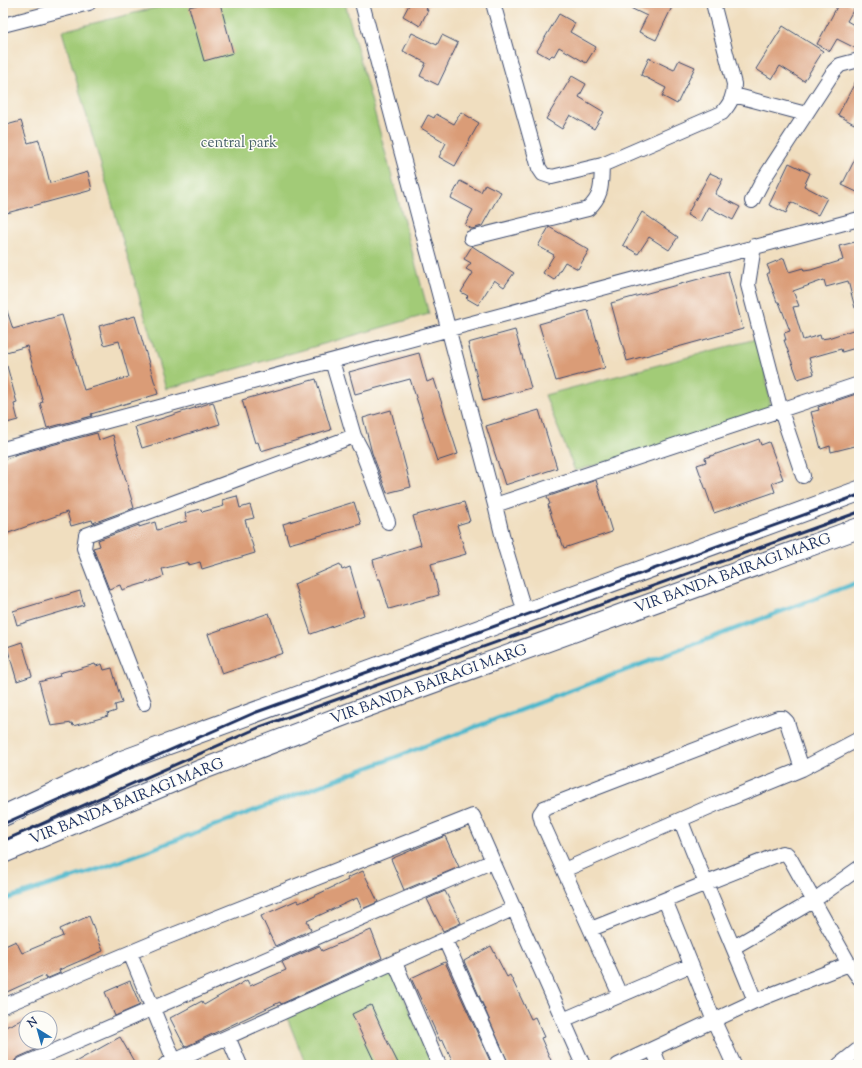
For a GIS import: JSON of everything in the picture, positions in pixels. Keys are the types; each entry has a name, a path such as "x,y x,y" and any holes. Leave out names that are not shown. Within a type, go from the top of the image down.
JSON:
{"main road":[{"path":"3,816 122,761 859,491"},
{"name":"VIR BANDA BAIRAGI MARG","path":"3,853 194,773 350,713 859,528"}],"street":[{"path":"3,25 89,3"},
{"path":"362,3 495,505 504,547 525,613"},
{"path":"493,3 539,168 543,174 552,177 602,165 714,118 722,113 729,105 734,95 734,84 713,3"},
{"path":"752,201 762,180 834,71 840,65 859,60"},
{"path":"734,95 806,114"},
{"path":"471,238 588,209 596,201 601,189 602,165"},
{"path":"3,449 859,219"},
{"path":"754,246 748,285 781,411 803,476"},
{"path":"332,361 354,436 362,450 388,522"},
{"path":"495,505 859,384"},
{"path":"144,703 84,548 86,535 354,436"},
{"path":"620,995 540,814 544,808 778,718 783,718 787,722 802,770"},
{"path":"564,870 681,821 714,805 802,770 859,739"},
{"path":"3,1006 130,953 473,816 515,908 583,1065"},
{"path":"681,821 704,884 734,947 755,1001"},
{"path":"591,929 782,852 787,854 848,964 859,978"},
{"path":"22,1065 493,861"},
{"path":"734,947 813,901 858,871"},
{"path":"665,900 714,1021 734,1065"},
{"path":"130,953 172,1064 228,1037 515,908"},
{"path":"445,940 501,1065"},
{"path":"395,963 439,1065"},
{"path":"618,1065 755,1001 848,964"},
{"path":"563,1020 691,965"},
{"path":"228,1037 240,1065"},
{"path":"653,1049 659,1065"},
{"path":"839,1065 859,1049"}],"green space":[{"name":"central park","path":"175,3 345,3 429,314 166,389 62,31"},
{"path":"760,338 772,415 575,471 545,395"},
{"path":"391,967 433,1065 306,1065 286,1015"}],"building":[{"path":"204,3 220,3 233,53 204,61 189,7"},
{"path":"410,3 430,3 426,9 428,10 420,26 403,16"},
{"path":"620,3 674,3 656,40 639,32 647,16"},
{"path":"839,3 847,3 855,7 847,21 859,28 859,50 837,39 830,51 817,44"},
{"path":"559,14 575,23 570,32 596,47 586,63 559,47 554,56 552,55 549,58 537,51"},
{"path":"783,26 823,51 804,81 780,66 772,79 756,69"},
{"path":"412,33 437,45 442,35 458,43 438,85 420,76 426,63 403,51"},
{"path":"649,58 674,70 679,60 695,67 677,104 662,96 666,88 641,75"},
{"path":"859,75 859,114 854,124 838,115"},
{"path":"572,76 586,84 579,97 604,112 594,129 570,115 562,129 546,119"},
{"path":"461,112 479,123 455,166 439,157 446,143 421,128 428,115 434,118 436,114 454,124"},
{"path":"21,121 28,143 39,140 50,183 88,172 92,190 3,214 3,126"},
{"path":"859,151 859,193 842,185"},
{"path":"789,163 810,173 804,186 827,198 818,215 791,202 786,213 769,205"},
{"path":"710,173 723,179 715,194 740,207 733,220 708,207 700,222 687,215"},
{"path":"460,181 481,192 485,184 501,192 482,226 472,229 465,225 473,210 451,198"},
{"path":"642,212 678,237 669,250 649,237 638,254 623,245"},
{"path":"549,227 589,250 578,269 565,262 554,280 543,273 554,255 538,246"},
{"path":"855,242 859,256 859,308 855,308 848,281 826,287 824,280 793,291 799,306 793,307 803,340 820,335 821,339 828,338 859,328 859,347 842,352 841,349 809,358 814,374 798,379 784,340 786,340 784,333 790,331 779,302 777,302 767,274 770,272 767,265 784,258 789,272 803,268 804,271 811,270 843,260 839,246"},
{"path":"472,246 514,273 504,287 494,280 478,305 466,298 468,296 461,292 473,273 466,269 471,263 464,259"},
{"path":"728,271 743,329 627,361 611,303"},
{"path":"3,308 6,308 13,329 62,315 84,390 129,377 119,341 104,345 99,326 135,316 158,394 91,414 92,416 47,428 40,403 43,402 27,346 3,353"},
{"path":"588,310 605,368 556,381 539,324"},
{"path":"515,330 531,388 483,401 468,343"},
{"path":"419,353 427,382 434,379 458,454 437,461 410,379 355,394 349,372"},
{"path":"7,366 17,403 14,404 18,420 3,424 3,367"},
{"path":"316,379 331,430 261,451 258,442 255,443 242,400"},
{"path":"859,393 859,412 856,413 859,423 859,445 831,452 830,446 821,449 811,412 819,410 818,407"},
{"path":"213,402 220,424 142,448 135,427"},
{"path":"391,410 411,487 387,493 372,453 363,418"},
{"path":"539,410 557,468 505,485 486,426"},
{"path":"97,433 99,440 113,435 134,508 93,523 92,520 71,526 67,512 3,535 3,460 14,455"},
{"path":"759,439 761,445 769,442 783,479 772,483 775,492 714,513 697,465 706,462 705,458"},
{"path":"596,480 612,532 564,548 560,537 558,537 547,497"},
{"path":"237,496 240,508 250,505 254,518 245,520 255,553 202,569 200,562 189,565 188,562 162,569 164,576 155,580 122,590 120,585 109,589 93,548 100,546 98,540 139,525 139,527 155,522 157,530 187,521 185,513 201,509 202,512 224,506 222,500"},
{"path":"354,502 361,524 289,544 283,524"},
{"path":"464,502 470,521 457,525 466,554 431,564 439,595 389,609 373,560 421,545 413,516"},
{"path":"340,564 342,570 350,567 364,615 311,634 294,584"},
{"path":"80,591 84,605 17,625 13,611"},
{"path":"269,613 283,653 222,674 208,634"},
{"path":"22,642 32,676 17,681 7,647"},
{"path":"95,664 96,666 102,664 104,670 112,668 122,703 115,705 116,711 107,714 108,716 73,726 72,723 51,726 39,682 60,676 59,673"},
{"path":"445,836 459,867 404,890 391,859"},
{"path":"363,871 378,902 362,909 357,898 307,921 311,930 275,946 261,916 297,900 299,903 348,880 347,878"},
{"path":"445,891 461,923 443,931 427,899"},
{"path":"89,916 103,951 59,970 60,973 46,979 44,975 7,992 3,983 3,947 16,941 22,953 63,936 60,929"},
{"path":"371,930 382,958 281,1004 280,1002 185,1047 170,1018 202,1001 204,1005 247,980 250,986 286,970 282,962 319,946 322,951"},
{"path":"491,946 507,977 510,975 531,1019 535,1017 544,1037 541,1038 553,1065 509,1065 464,961"},
{"path":"445,962 492,1065 454,1065 443,1040 440,1041 411,978"},
{"path":"130,981 140,1005 115,1016 105,992"},
{"path":"371,1005 399,1065 376,1065 352,1014"},
{"path":"18,1021 18,1050 35,1050 19,1057 15,1060 14,1065 3,1065 3,1028"},
{"path":"120,1037 136,1065 70,1065"}],"waterway":[{"path":"3,900 102,868 859,582"}],"railway":[{"path":"3,824 254,713 859,495"},
{"path":"3,841 260,727 859,512"}]}
